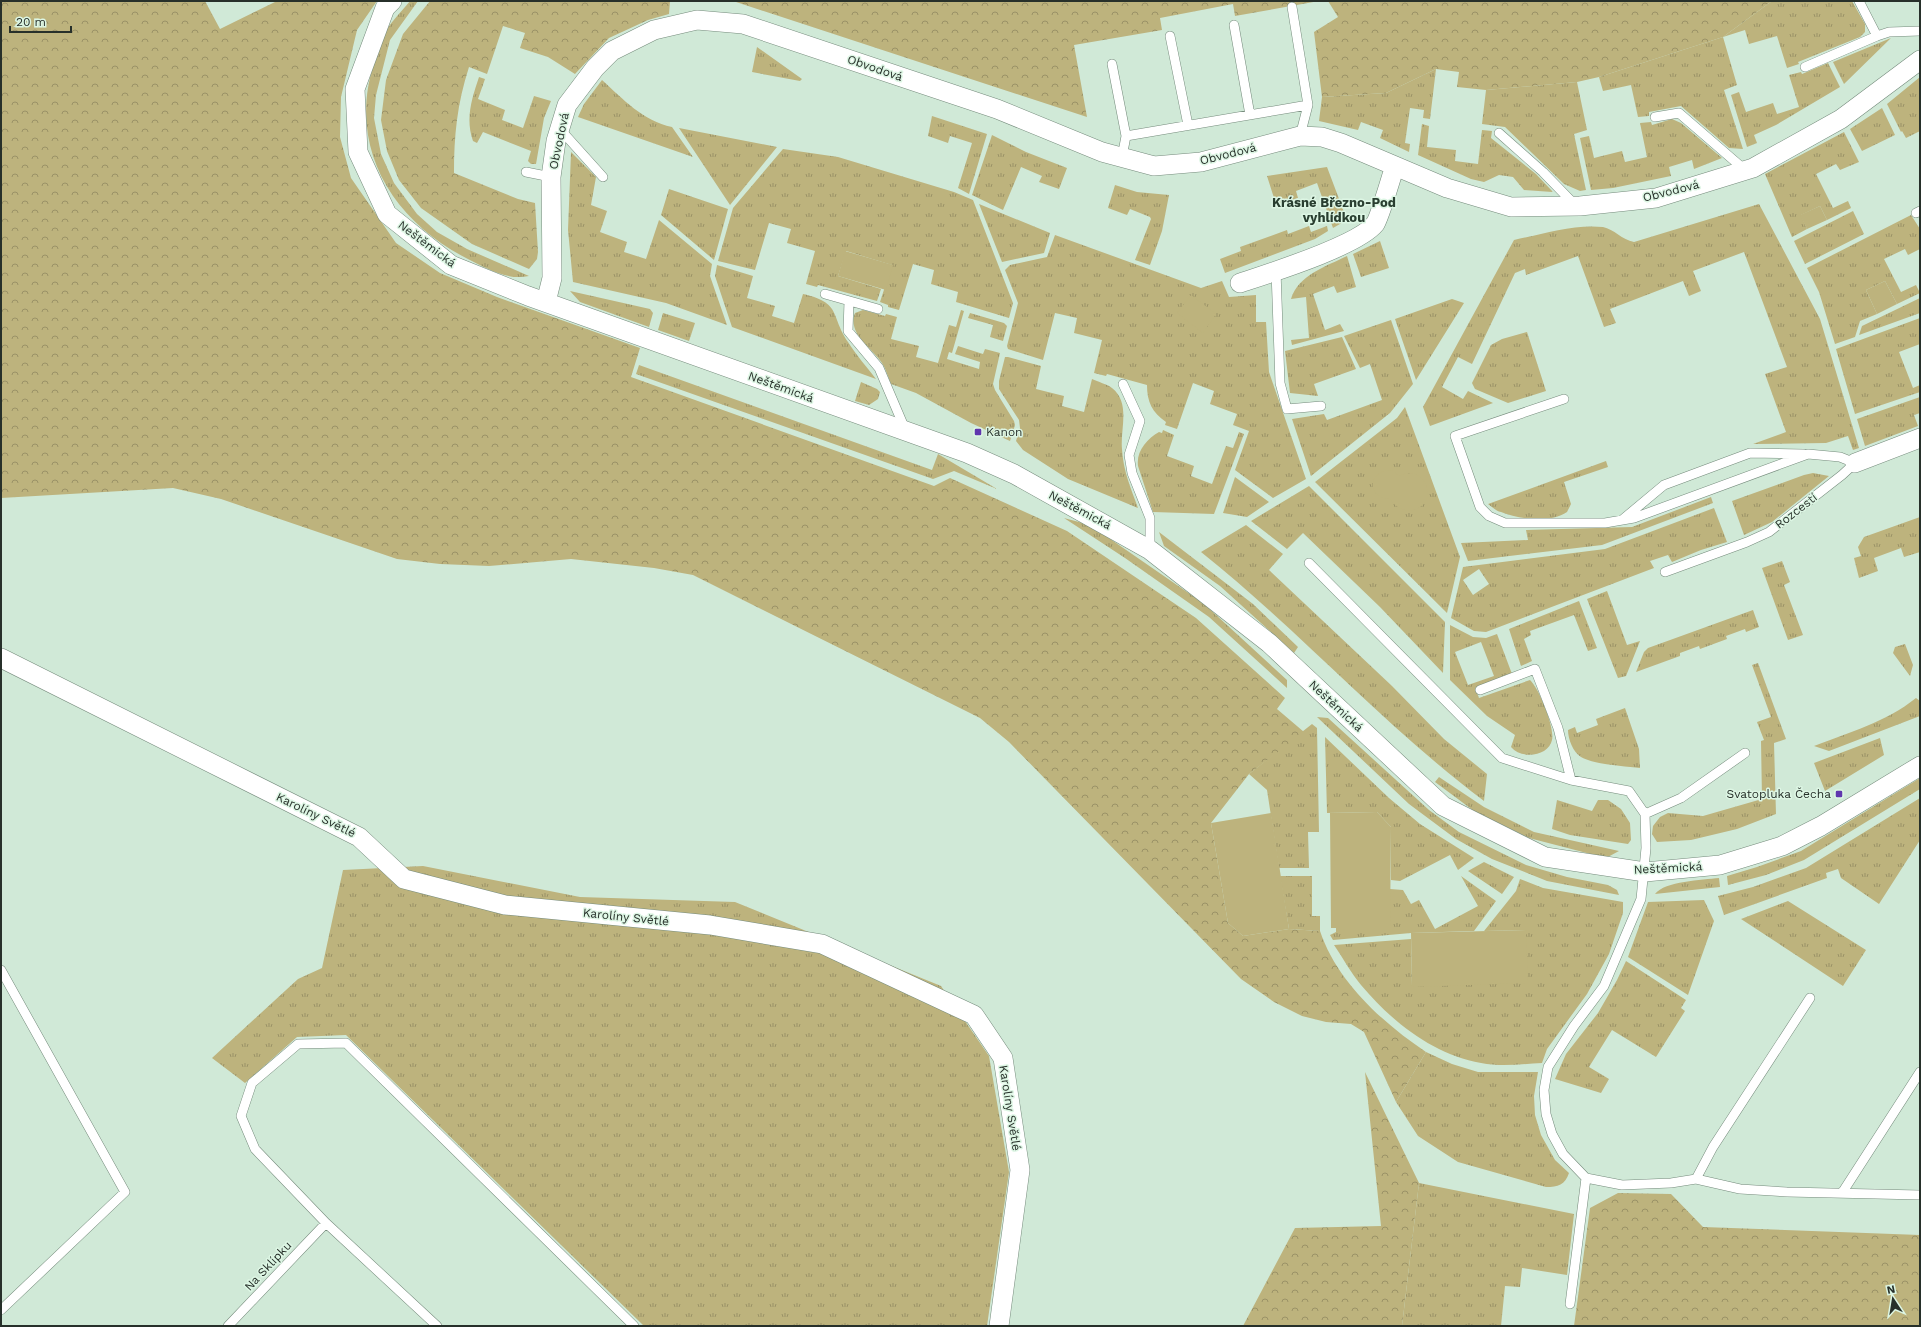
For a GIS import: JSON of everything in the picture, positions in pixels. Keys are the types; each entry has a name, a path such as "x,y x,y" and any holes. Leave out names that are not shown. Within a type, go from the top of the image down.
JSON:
{"street":[{"name":"Neštěmická","path":"392,1 385,8 355,89 358,152 387,214 451,265 546,302 967,453 1014,474 1150,550 1269,643 1443,806 1545,857 1644,872 1720,865 1782,846 1821,826 1920,766"},
{"name":"Obvodová","path":"546,302 552,278 551,177 559,128 567,106 593,70 612,51 654,30 696,20 743,24 997,109 1102,152 1154,166 1201,162 1300,136 1322,137 1447,188 1512,207 1576,206 1656,198 1753,168 1841,119 1920,60"},
{"path":"1240,283 1276,271 1355,238 1375,223 1395,166"},
{"name":"Rozcestí","path":"1855,463 1920,438"},
{"name":"Karolíny Světlé","path":"1,658 359,837 404,879 505,905 710,925 822,944 974,1015 1003,1058 1020,1170 999,1326"}],"lane":[{"path":"1859,1 1877,36"},
{"path":"1292,7 1308,105 1300,136"},
{"path":"1234,25 1250,115"},
{"path":"1805,67 1889,32 1920,31"},
{"path":"1170,36 1188,125"},
{"path":"1112,64 1126,136 1122,157"},
{"path":"1126,136 1308,105"},
{"path":"1655,117 1679,113 1745,170"},
{"path":"559,128 603,177"},
{"path":"1499,133 1543,172 1576,206"},
{"path":"526,172 551,177"},
{"path":"1276,271 1280,382 1287,409 1321,406"},
{"path":"825,294 878,308"},
{"path":"849,301 848,331 879,368 906,432"},
{"path":"1123,384 1140,421 1129,455 1132,473 1150,518 1150,550"},
{"path":"1564,399 1455,436 1480,507 1489,516 1505,523 1605,522 1634,518 1808,454"},
{"path":"1621,520 1664,486 1750,453 1808,454 1840,457 1855,463"},
{"name":"Rozcestí","path":"1665,572 1747,542 1769,532 1842,475 1855,463"},
{"path":"1309,563 1502,758 1571,780 1629,791 1645,814 1644,872 1641,899 1604,986 1574,1026 1548,1067 1544,1090 1546,1114 1552,1134 1563,1154 1586,1178 1622,1185 1671,1184 1696,1179 1740,1188 1920,1195"},
{"path":"1480,690 1535,670 1558,728 1571,780"},
{"path":"1645,814 1681,798 1745,753"},
{"path":"1,970 125,1192 1,1310"},
{"path":"1696,1179 1712,1147 1810,998"},
{"path":"437,1326 326,1223 256,1149 241,1116 252,1083 298,1044 346,1043 634,1326"},
{"path":"1842,1193 1920,1072"},
{"path":"1570,1304 1586,1178"},
{"name":"Na Sklípku","path":"228,1326 326,1223"}],"green space":[{"path":"1,1 205,1 220,29 277,1 377,1 357,30 341,97 340,137 351,178 396,243 440,273 497,297 640,348 631,377 934,486 950,478 1067,531 1196,618 1285,698 1277,709 1304,732 1249,774 1211,823 1228,923 1243,936 1289,929 1320,931 1328,950 1338,967 1363,1000 1394,1028 1426,1052 1396,1102 1364,1032 1351,1024 1326,1022 1302,1016 1274,1002 1241,979 1009,742 980,718 693,575 654,568 571,559 489,566 440,564 397,559 221,499 173,488 1,498"},
{"path":"410,1 418,1 390,40 376,95 374,118 381,154 394,183 417,214 437,232 467,249 529,276 513,277 497,273 466,258 440,242 417,223 397,202 382,178 372,152 367,124 367,94 379,43 385,32"},
{"path":"430,1 670,1 669,14 648,20 609,38 575,74 548,57 520,48 525,33 503,26 487,74 469,67 457,120 454,173 518,199 535,203 538,252 537,259 529,269 472,244 421,208 399,180 387,151 381,120 386,80 403,34"},
{"path":"733,1 1319,1 1235,16 1233,4 1160,18 1162,30 1074,45 1087,117"},
{"path":"1328,1 1772,1 1723,37 1599,77 1577,82 1486,90 1457,87 1459,72 1436,69 1386,93 1322,97 1314,32 1338,17"},
{"path":"1772,1 1852,1 1865,24 1865,32 1860,37 1798,62 1799,64 1787,68 1777,36 1749,44 1745,30 1723,37"},
{"path":"1723,37 1737,85 1724,90 1743,149 1729,148 1681,106 1649,112 1649,116 1638,117 1631,85 1603,91 1599,77"},
{"path":"1891,38 1844,84 1833,62"},
{"path":"757,47 802,79 800,81 752,72"},
{"path":"1828,63 1840,87 1776,125 1754,135 1757,143 1747,147 1731,95 1739,92 1746,112 1773,103 1777,114 1799,107 1789,75 1801,72 1802,74"},
{"path":"1436,69 1430,119 1423,118 1424,110 1410,108 1405,143 1410,144 1409,152 1380,138 1383,130 1361,122 1358,130 1319,121 1322,97 1386,93"},
{"path":"479,77 485,79 478,99 505,110 502,120 523,128 534,96 551,101 544,118 536,164 531,164 528,161 531,151 483,132 477,143 473,141 470,125 470,109"},
{"path":"1920,77 1920,131 1906,138 1902,131 1901,132 1887,104"},
{"path":"602,80 643,115 672,127 693,157 578,117 584,104"},
{"path":"1577,82 1587,130 1574,134 1586,190 1580,191 1564,184 1505,127 1482,124 1486,90"},
{"path":"1882,108 1895,135 1862,151 1850,129"},
{"path":"932,116 987,134 969,194 958,188 972,143 950,136 948,143 928,136"},
{"path":"1672,119 1681,123 1722,158 1694,169 1692,160 1669,167 1671,176 1613,188 1591,190 1580,138 1589,136 1594,158 1622,151 1625,162 1647,157 1640,123 1651,122 1652,125"},
{"path":"1422,124 1429,126 1427,147 1456,150 1455,161 1478,164 1482,130 1492,131 1491,138 1536,174 1553,192 1524,190 1513,177 1499,175 1484,182 1471,179 1418,155"},
{"path":"679,128 777,147 730,205"},
{"path":"1844,132 1859,162 1840,170 1836,164 1816,174 1833,208 1848,201 1851,208 1827,220 1820,206 1801,215 1807,229 1792,237 1765,174"},
{"path":"992,135 1026,152 1067,168 1059,189 1039,182 1042,176 1021,167 1003,210 972,195"},
{"path":"783,149 838,157 954,192 973,200 1013,303 1009,318 956,302 958,292 931,284 934,270 913,264 899,310 888,307 888,305 880,302 892,265 846,251 838,276 881,289 877,301 818,285 817,287 806,284 815,251 787,243 791,229 769,223 755,270 718,261 733,208"},
{"path":"571,152 596,177 591,205 607,211 600,232 627,242 624,252 646,259 659,220 712,264 710,276 727,325 666,303 573,282 568,230"},
{"path":"1327,167 1347,220 1333,228 1317,183 1296,191 1298,198 1278,204 1274,198 1267,176"},
{"path":"1115,185 1137,192 1169,195 1162,231 1150,265 1135,260 1151,219 1150,217 1130,209 1127,215 1108,208"},
{"path":"669,189 728,209 714,260 661,215"},
{"path":"979,204 1050,233 1044,253 1002,262"},
{"path":"1759,204 1820,319 1859,448 1853,450 1848,436 1826,443 1753,444 1786,432 1765,374 1787,367 1744,252 1693,271 1701,291 1689,296 1683,281 1610,309 1616,323 1604,327 1578,256 1526,275 1525,269 1515,273 1472,364 1458,357 1442,387 1463,399 1468,391 1493,403 1430,426 1423,407 1514,240 1558,230 1592,226 1607,228 1634,242"},
{"path":"1820,206 1827,220 1807,229 1800,215"},
{"path":"1853,211 1864,234 1805,264 1794,241"},
{"path":"1911,215 1920,229 1920,249 1908,255 1905,249 1884,259 1901,292 1916,285 1920,293 1897,304 1885,281 1866,290 1877,314 1860,321 1855,337 1835,344 1819,292 1807,268"},
{"path":"1309,226 1311,232 1327,226 1328,231 1315,239 1225,273 1220,259 1241,251 1240,247 1287,230 1288,234"},
{"path":"1055,235 1201,288 1222,281 1229,297 1256,295 1256,322 1266,322 1269,372 1306,479 1273,498 1235,470 1249,431 1233,425 1237,414 1210,404 1214,391 1193,383 1177,429 1165,425 1166,422 1157,414 1149,402 1147,385 1107,374 1106,376 1094,373 1102,340 1074,333 1077,318 1055,313 1043,360 1008,349 1007,346 1018,303 1005,270 1010,265 1047,257"},
{"path":"1380,241 1389,268 1361,277 1353,254"},
{"path":"845,251 893,265 886,290 838,276"},
{"path":"1347,256 1356,287 1337,293 1334,286 1313,294 1325,330 1340,324 1344,331 1292,345 1291,340 1309,338 1306,297 1291,299 1295,291 1307,277 1314,272"},
{"path":"717,265 753,276 747,298 775,306 772,316 794,323 803,294 824,302 830,306 842,333 876,379 732,327 715,276"},
{"path":"1885,281 1897,304 1877,314 1866,290"},
{"path":"570,291 650,309 653,313 649,327 580,302"},
{"path":"1191,295 1216,314 1203,333 1177,313"},
{"path":"1920,298 1920,313 1859,335 1862,326"},
{"path":"1452,299 1464,303 1416,380 1395,319"},
{"path":"863,310 885,316 886,314 897,317 891,339 919,346 916,357 938,363 949,325 956,327 961,310 964,311 952,353 949,352 947,359 979,369 980,362 955,354 958,346 983,354 985,349 1000,353 993,384 995,390 1014,421 1015,425 1010,441 971,423 916,393 891,384 882,363 857,334 854,328 853,321 855,313"},
{"path":"663,313 695,323 689,341 658,330"},
{"path":"970,313 1004,323 1007,326 1003,341 990,337 993,325 968,318"},
{"path":"1920,318 1920,344 1899,352 1913,388 1920,385 1920,392 1855,414 1836,349"},
{"path":"1391,320 1413,384 1390,413 1311,476 1292,419 1324,414 1327,420 1382,400 1370,364 1360,368 1344,336"},
{"path":"1527,332 1546,391 1508,403 1475,389 1472,383 1491,345 1502,339"},
{"path":"1342,337 1356,369 1314,384 1318,396 1290,393 1285,351"},
{"path":"1005,357 1041,366 1036,389 1064,396 1062,406 1084,412 1092,379 1112,388 1118,394 1123,409 1122,441 1124,464 1138,508 1068,479 1023,450 1016,441 1020,428 1019,420 999,389 999,381"},
{"path":"639,365 932,470 938,454 997,489 954,471 933,479 636,374"},
{"path":"861,382 877,389 880,392 878,399 869,405 855,401"},
{"path":"1920,397 1920,413 1914,415 1918,426 1865,446 1857,419"},
{"path":"1405,407 1460,557 1447,613 1315,482 1397,418"},
{"path":"1163,430 1174,435 1167,456 1194,466 1191,476 1212,484 1226,446 1233,448 1239,432 1244,434 1214,514 1153,512 1138,466 1138,461 1143,446 1150,438 1159,432 1162,433"},
{"path":"1606,461 1608,467 1564,482 1571,504 1567,512 1560,516 1543,519 1517,517 1494,509 1488,504"},
{"path":"1386,470 1393,471 1399,476 1409,473 1419,476 1426,484 1428,493 1426,500 1421,506 1415,510 1406,510 1398,507 1390,499 1383,498 1378,495 1373,487 1373,482 1375,477"},
{"path":"1813,473 1829,476 1772,522 1744,535 1732,501"},
{"path":"1235,477 1269,502 1247,517 1223,513"},
{"path":"1309,486 1445,622 1443,673 1380,607 1303,533 1287,549 1251,521"},
{"path":"1711,497 1713,503 1602,545 1468,561 1461,543 1528,540 1526,530 1632,527"},
{"path":"1714,508 1727,542 1701,550 1672,562 1668,555 1650,561 1654,568 1486,632 1474,631 1451,618 1463,567 1605,549","holes":["1479,569 1489,584 1473,595 1463,580"]},
{"path":"1920,517 1920,552 1904,557 1901,548 1874,558 1878,571 1859,578 1854,558 1861,556 1858,547 1864,537"},
{"path":"1064,518 1090,525 1203,603 1287,680 1287,688 1209,617 1125,558"},
{"path":"1246,525 1283,554 1269,570 1392,686 1444,739 1487,774 1484,801 1411,741 1272,613 1201,552"},
{"path":"1159,532 1253,604 1298,647 1294,653 1220,586 1164,546"},
{"path":"1782,561 1790,582 1784,585 1803,635 1788,640 1762,568"},
{"path":"1607,591 1627,645 1640,641 1626,676 1618,678 1587,599"},
{"path":"1579,601 1597,648 1588,651 1574,615 1530,631 1531,635 1524,639 1532,661 1521,666 1509,629"},
{"path":"1753,610 1759,627 1746,632 1745,629 1726,636 1727,639 1700,649 1699,646 1680,653 1680,656 1636,672 1644,652 1648,648"},
{"path":"1450,625 1473,637 1486,638 1497,634 1512,674 1475,688 1479,698 1530,680 1538,691 1546,708 1552,734 1550,745 1541,753 1528,755 1516,751 1511,747 1515,735 1487,716 1450,680","holes":["1481,642 1494,676 1468,685 1455,652"]},
{"path":"1905,644 1913,665 1910,676 1893,653 1895,647"},
{"path":"1758,663 1786,739 1774,743 1776,814 1737,829 1691,840 1657,842 1652,834 1653,826 1660,817 1668,813 1703,816 1762,799 1761,741 1764,740 1757,722 1771,717 1752,665"},
{"path":"1916,698 1920,701 1920,716 1829,751 1814,746 1880,720"},
{"path":"1625,708 1639,749 1640,768 1594,762 1578,755 1572,745 1568,730 1575,727 1577,733 1598,725 1596,719"},
{"path":"1317,717 1328,718 1429,810 1459,832 1526,865 1567,877 1608,885 1617,890 1619,895 1547,881 1492,859 1456,839 1409,804"},
{"path":"1312,724 1317,728 1319,832 1308,832 1309,868 1279,868 1267,790 1249,774"},
{"path":"1325,737 1389,798 1420,824 1474,858 1458,870 1450,855 1400,881 1391,880 1391,827 1377,812 1327,813"},
{"path":"1880,738 1884,755 1825,791 1814,763"},
{"path":"1439,777 1484,807 1534,832 1619,851 1606,858 1529,838 1474,811 1435,782"},
{"path":"1920,778 1920,789 1804,860 1766,875 1728,885 1727,876 1801,851"},
{"path":"1920,798 1920,840 1879,904 1841,878 1838,869 1826,873 1827,878 1724,915 1718,896 1753,887 1806,868"},
{"path":"1557,800 1592,811 1598,800 1608,800 1621,809 1630,823 1631,840 1628,844 1570,835 1552,829"},
{"path":"1377,812 1391,827 1390,928 1331,928 1330,813"},
{"path":"1271,813 1289,929 1243,936 1228,923 1211,823"},
{"path":"1484,862 1514,877 1502,894 1468,871"},
{"path":"423,866 580,897 735,902 941,986 989,1056 1009,1172 987,1326 644,1326 346,1035 297,1037 245,1083 212,1058 298,979 322,968 343,870"},
{"path":"1280,876 1312,876 1312,916 1320,916 1320,931 1289,929"},
{"path":"1461,876 1496,901 1474,931 1411,933 1333,940 1330,935 1336,932 1336,928 1390,928 1390,889 1403,890 1411,904 1419,900 1435,929 1478,906"},
{"path":"1719,878 1720,887 1655,894 1667,886 1675,884"},
{"path":"1520,879 1543,888 1623,902 1623,913 1609,954 1587,994 1547,1049 1542,1063 1504,1065 1481,1063 1447,1053 1431,1045 1400,1024 1373,999 1357,980 1334,945 1411,939 1412,986 1526,930 1484,931 1516,891"},
{"path":"1704,900 1714,921 1688,995 1628,957 1648,902"},
{"path":"1788,901 1866,950 1843,986 1741,919"},
{"path":"1526,930 1528,983 1412,987 1411,933"},
{"path":"1626,961 1686,1000 1681,1008 1685,1011 1656,1057 1612,1030 1589,1067 1609,1079 1601,1093 1555,1079 1566,1054 1598,1013"},
{"path":"1426,1052 1452,1064 1478,1072 1538,1072 1534,1096 1535,1115 1541,1135 1555,1160 1569,1173 1563,1183 1557,1186 1546,1187 1458,1162 1418,1136 1396,1102"},
{"path":"1365,1072 1419,1183 1402,1326 1243,1326 1295,1228 1381,1226"},
{"path":"1419,1183 1574,1214 1567,1275 1522,1268 1520,1287 1505,1286 1501,1326 1402,1326"},
{"path":"1618,1193 1671,1194 1703,1227 1920,1235 1920,1326 1574,1326 1590,1208"}],"place":[{"name":"Kanon","path":"978,432"},
{"name":"Svatopluka Čecha","path":"1839,794"}],"district":[{"name":"Krásné Březno-Pod vyhlídkou","path":"1334,210"}]}
